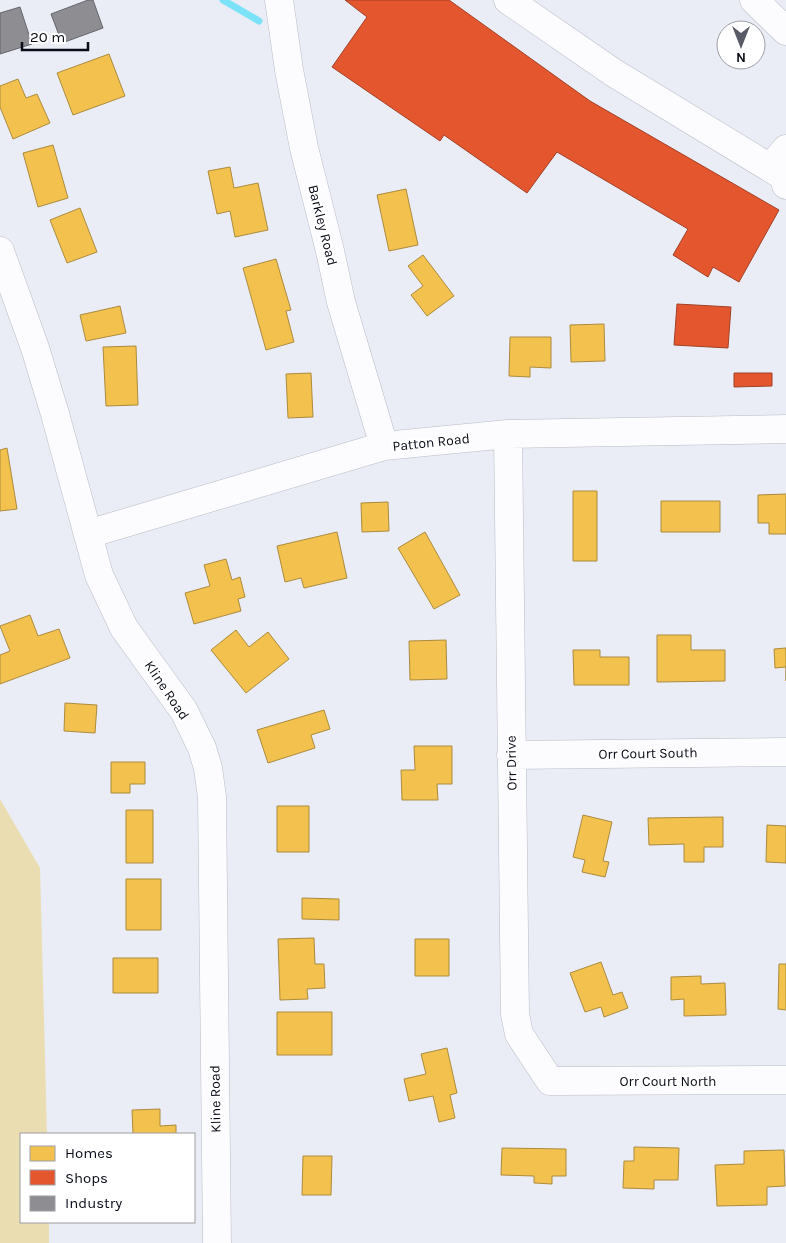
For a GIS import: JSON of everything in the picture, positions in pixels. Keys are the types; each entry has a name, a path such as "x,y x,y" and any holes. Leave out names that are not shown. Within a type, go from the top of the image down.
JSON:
{"street":[{"name":"Barkley Road","path":"279,0 289,70 304,148 341,302 384,446"},
{"path":"508,0 614,73 781,167"},
{"path":"757,2 786,31"},
{"name":"Kline Road","path":"0,251 36,348 99,576 124,628 184,712 202,748 208,768 212,797 216,1243"},
{"name":"Patton Road","path":"88,534 384,446 508,434 786,429"},
{"name":"Orr Drive","path":"508,434 515,1014 519,1034 550,1082"},
{"name":"Orr Court South","path":"511,755 786,752"},
{"name":"Orr Court North","path":"550,1082 786,1080"}],"shaded area":[{"path":"0,799 40,868 47,1133 20,1133 20,1223 49,1223 49,1243 0,1243"}],"building: Homes":[{"path":"109,54 125,96 73,115 57,73"},
{"path":"18,79 26,98 37,94 50,123 13,139 0,107 0,86"},
{"path":"53,145 68,198 38,207 23,153"},
{"path":"230,167 234,188 258,183 268,230 235,237 230,211 217,214 208,171"},
{"path":"406,189 418,245 389,251 377,195"},
{"path":"80,208 97,252 67,263 50,220"},
{"path":"423,255 454,296 427,316 411,295 423,286 408,266"},
{"path":"276,259 291,310 286,311 294,342 266,350 243,268"},
{"path":"120,306 126,333 86,341 80,315"},
{"path":"604,324 605,361 571,362 570,325"},
{"path":"510,337 551,337 551,368 530,367 530,377 509,376"},
{"path":"136,346 138,405 106,406 103,347"},
{"path":"311,373 313,417 288,418 286,374"},
{"path":"7,448 17,509 0,511 0,450"},
{"path":"573,491 597,491 597,561 573,561"},
{"path":"786,494 786,534 769,534 769,523 758,523 758,495"},
{"path":"661,501 720,501 720,532 661,532"},
{"path":"388,502 389,531 362,532 361,503"},
{"path":"337,532 347,578 304,588 301,578 285,582 277,546"},
{"path":"425,532 460,595 434,609 398,548"},
{"path":"226,559 232,580 240,577 245,597 238,599 241,611 194,624 185,593 210,586 204,565"},
{"path":"30,615 38,636 59,629 70,658 0,684 0,655 10,651 0,626"},
{"path":"236,630 249,647 268,632 289,659 246,693 211,650"},
{"path":"657,635 691,635 691,650 725,650 725,681 657,682"},
{"path":"446,640 447,679 410,680 409,641"},
{"path":"786,648 786,667 775,668 774,649"},
{"path":"573,650 600,650 600,657 629,657 629,685 574,685"},
{"path":"65,703 97,705 95,733 64,731"},
{"path":"324,710 330,729 311,735 315,748 268,763 257,730"},
{"path":"414,746 452,746 452,784 437,784 438,800 402,800 401,770 415,770"},
{"path":"111,762 145,762 145,784 130,784 130,793 111,793"},
{"path":"277,806 309,806 309,852 277,852"},
{"path":"126,810 153,810 153,863 126,863"},
{"path":"583,815 612,822 603,861 609,862 605,877 582,872 585,860 573,857"},
{"path":"723,817 723,847 704,847 704,862 684,862 684,844 649,845 648,818"},
{"path":"767,825 786,826 786,863 766,862"},
{"path":"126,879 161,879 161,930 126,930"},
{"path":"302,898 339,899 339,920 302,919"},
{"path":"314,938 315,964 324,964 325,988 307,989 308,999 280,1000 278,939"},
{"path":"415,939 449,939 449,976 415,976"},
{"path":"113,958 158,958 158,993 113,993"},
{"path":"601,962 613,995 622,992 628,1008 604,1017 601,1007 585,1012 570,973"},
{"path":"779,964 786,964 786,1010 778,1009"},
{"path":"701,976 701,984 725,983 726,1015 684,1016 684,999 671,1000 671,977"},
{"path":"277,1012 332,1012 332,1055 277,1055"},
{"path":"447,1048 457,1093 450,1095 455,1118 439,1122 433,1096 409,1101 404,1079 426,1074 421,1054"},
{"path":"160,1109 160,1126 176,1125 176,1133 133,1133 132,1110"},
{"path":"634,1147 679,1148 678,1180 654,1180 654,1189 623,1188 624,1161 634,1161"},
{"path":"502,1148 566,1149 566,1176 552,1176 552,1184 534,1183 534,1176 501,1175"},
{"path":"784,1150 785,1186 767,1187 767,1205 717,1206 715,1165 744,1164 744,1151"},
{"path":"303,1156 332,1156 331,1195 302,1195"}],"building: Shops":[{"path":"345,0 449,0 590,101 779,210 739,282 713,267 708,277 673,255 688,229 557,152 527,193 444,135 440,141 332,67 367,17"},
{"path":"677,304 731,307 728,348 674,345"},
{"path":"734,373 772,373 772,386 734,387"}],"building: Industry":[{"path":"88,0 93,0 103,28 62,43 51,14"},
{"path":"20,7 32,44 0,54 0,13"}],"waterway":[{"path":"223,0 259,21"}]}
